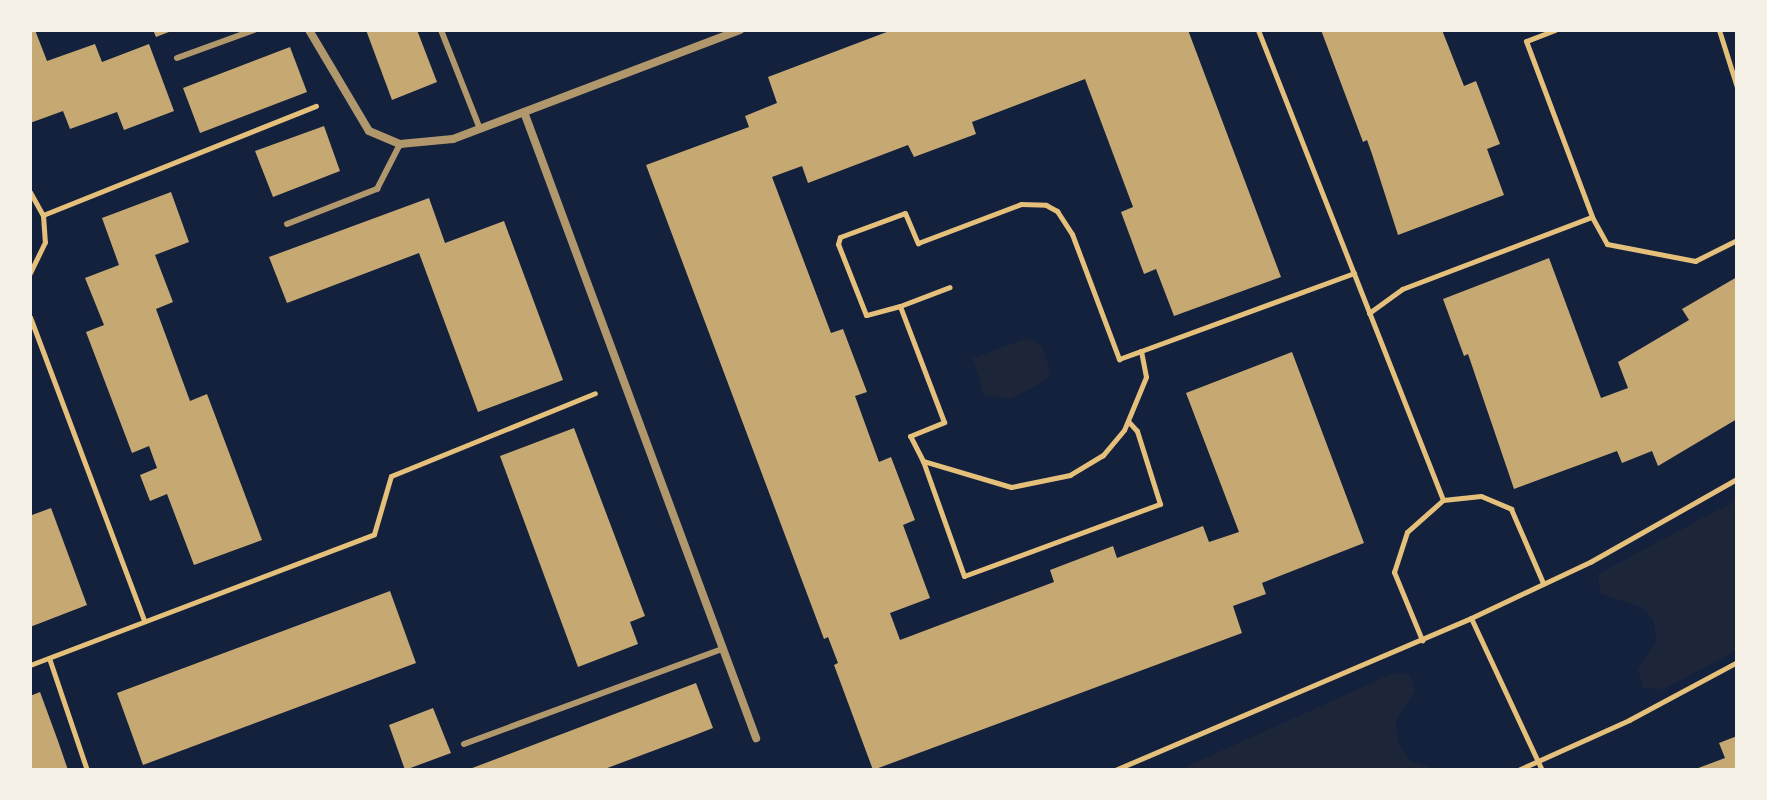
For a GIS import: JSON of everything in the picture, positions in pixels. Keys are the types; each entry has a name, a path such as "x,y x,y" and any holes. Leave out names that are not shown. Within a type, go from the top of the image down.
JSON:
{"street":[{"path":"309,30 343,95 369,131 400,144 453,139 740,30"},
{"path":"524,112 756,738"}],"lane":[{"path":"177,58 254,30"},
{"path":"441,30 480,129"},
{"path":"287,224 377,189 400,144"},
{"path":"464,744 722,649"}],"path":[{"path":"1258,30 1443,500"},
{"path":"1555,30 1526,41 1592,217 1607,244 1695,261 1737,240"},
{"path":"1719,30 1737,87"},
{"path":"43,215 343,95"},
{"path":"30,192 43,215 45,242 30,273"},
{"path":"950,287 866,315 838,244 842,234 905,213 918,243 1033,202 1057,211 1072,234 1119,359 1354,273"},
{"path":"1369,313 1402,289 1592,217"},
{"path":"900,306 944,422 910,436 923,461 964,576 1160,504 1137,431 1128,421"},
{"path":"30,317 144,621"},
{"path":"923,461 994,485 1049,483 1103,455 1128,421 1146,377 1141,351"},
{"path":"30,665 374,534 391,476 622,383"},
{"path":"1115,770 1471,618 1737,479"},
{"path":"1422,640 1394,572 1407,532 1443,500 1481,496 1511,509 1543,583"},
{"path":"1471,618 1542,770"},
{"path":"49,658 87,770"},
{"path":"1518,770 1737,662"}],"shaded area":[{"path":"1028,338 1042,347 1050,371 1046,380 1011,399 984,395 973,358"},
{"path":"1737,500 1737,650 1664,689 1643,688 1638,670 1656,642 1654,621 1643,608 1600,593 1598,574"},
{"path":"1396,672 1410,675 1415,690 1396,721 1398,744 1410,760 1440,770 1179,770"}],"building":[{"path":"30,30 35,30 47,61 95,44 102,62 149,44 174,111 124,130 117,112 70,129 63,111 30,123"},
{"path":"153,30 174,30 156,37"},
{"path":"366,30 417,30 437,82 392,100"},
{"path":"892,30 1188,30 1281,277 1174,316 1156,269 1144,274 1121,212 1133,207 1085,79 972,122 976,134 914,157 908,145 808,183 802,166 772,177 831,333 843,329 867,392 855,396 879,462 891,457 915,520 903,525 930,598 890,613 900,640 1054,582 1050,570 1113,546 1117,558 1203,526 1209,542 1239,532 1186,393 1292,352 1364,543 1262,583 1266,594 1233,606 1242,633 873,770 834,665 838,663 828,637 824,639 646,165 749,127 745,116 777,103 768,77"},
{"path":"1321,30 1442,30 1464,86 1476,81 1500,144 1487,149 1504,195 1398,235 1367,140 1363,142"},
{"path":"290,47 307,92 200,133 183,88"},
{"path":"324,126 340,171 273,197 255,151"},
{"path":"171,192 189,242 155,255 173,302 156,309 190,401 207,394 262,540 194,565 167,494 150,501 140,475 157,468 149,446 132,453 86,332 104,325 85,278 119,265 102,218"},
{"path":"429,198 445,243 504,221 563,380 478,412 419,253 287,303 269,257"},
{"path":"1549,258 1601,398 1628,388 1618,362 1689,320 1682,309 1737,277 1737,419 1658,466 1652,451 1622,463 1617,451 1514,489 1468,354 1464,356 1443,299"},
{"path":"574,428 645,616 630,622 638,644 578,667 500,456"},
{"path":"51,508 87,605 30,627 30,509 32,515"},
{"path":"390,591 416,663 143,765 117,693"},
{"path":"696,683 713,728 690,737 602,770 467,770"},
{"path":"40,692 68,770 30,770 30,696"},
{"path":"433,708 451,753 405,770 389,725"},
{"path":"1737,736 1737,770 1693,770 1725,758 1719,743"}]}
